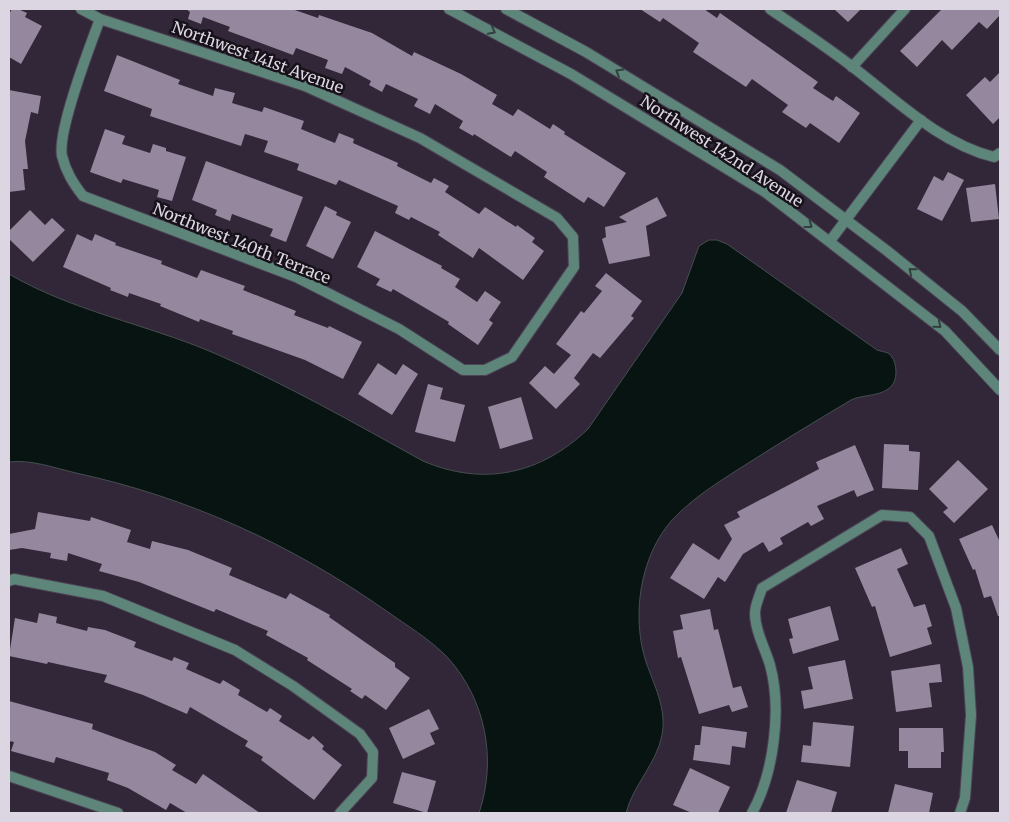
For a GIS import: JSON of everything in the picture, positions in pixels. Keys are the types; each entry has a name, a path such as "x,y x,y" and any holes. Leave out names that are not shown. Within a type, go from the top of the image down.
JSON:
{"street":[{"name":"Northwest 141st Avenue","path":"81,9 100,19 304,86 420,138 557,218 573,237 574,267 512,357 485,370"},
{"name":"Northwest 142nd Avenue","path":"449,9 595,88 765,192 945,331 1000,390"},
{"name":"Northwest 142nd Avenue","path":"506,9 586,52 780,170 847,220 962,311 1000,350"},
{"path":"770,9 852,66 922,120 972,152 997,155"},
{"path":"852,66 905,9"},
{"name":"Northwest 140th Terrace","path":"100,19 69,112 62,154 70,178 83,196 296,277 399,329 463,370 485,370"},
{"path":"830,241 922,120"},
{"path":"752,813 759,800 772,757 775,696 770,665 757,627 755,612 762,588 882,515 910,516 929,536 956,608 968,667 972,715 965,798 960,813"},
{"path":"9,581 14,579 103,596 234,650 293,686 360,734 373,752 372,778 340,813"},
{"path":"9,776 118,813"}],"shaded area":[{"path":"709,240 717,240 727,244 877,350 888,353 895,363 896,377 893,384 885,391 851,400 714,485 681,511 662,534 646,568 639,606 639,625 646,662 656,688 663,716 662,735 655,755 629,803 626,813 479,813 487,772 485,731 471,692 461,675 448,658 426,638 313,564 275,544 198,509 117,483 42,464 9,462 9,274 58,298 188,343 241,365 320,404 423,461 446,469 490,474 511,472 551,457 588,429 682,293 699,246"}],"building":[{"path":"12,9 18,9 27,13 25,17 42,26 21,64 9,57 9,14"},
{"path":"186,9 292,9 318,18 319,15 372,33 412,56 414,52 461,74 497,95 492,104 513,116 518,109 550,129 553,124 565,132 564,134 626,173 604,207 588,197 584,203 544,177 547,172 515,151 511,157 474,134 473,136 459,128 463,121 435,104 430,114 414,106 418,99 386,84 382,92 369,85 371,81 345,67 342,74 325,68 328,60 296,48 293,55 228,31 230,27 203,17 201,24 188,19 190,12"},
{"path":"640,9 704,9 717,18 720,13 818,82 813,88 833,101 836,96 860,113 839,143 810,123 806,128 782,112 788,105 752,79 746,87 693,52 699,43 663,18 660,22"},
{"path":"834,9 861,9 848,22"},
{"path":"942,9 1000,9 1000,15 987,29 979,22 952,50 942,40 917,67 900,51"},
{"path":"117,55 180,80 178,84 213,96 215,88 235,93 232,103 262,112 264,107 304,121 301,129 335,143 339,133 354,139 353,143 398,163 397,166 431,183 434,178 449,186 445,192 479,214 485,207 516,227 517,225 535,238 532,242 544,251 523,280 479,248 473,258 438,235 440,232 411,217 409,220 395,213 398,206 339,180 336,185 297,170 299,164 264,152 268,141 245,134 241,146 150,116 152,109 104,91"},
{"path":"1000,72 1000,117 993,124 966,95 985,77 990,82"},
{"path":"9,90 41,96 38,114 31,112 25,141 28,169 23,169 25,190 9,192"},
{"path":"105,129 125,136 122,144 150,153 153,144 166,148 166,151 186,157 172,201 157,197 159,190 123,179 121,183 90,172"},
{"path":"206,161 303,197 286,242 270,236 273,229 232,214 230,221 215,215 217,210 192,200"},
{"path":"948,172 964,180 942,221 917,209 934,176 943,181"},
{"path":"995,184 999,219 971,222 966,188"},
{"path":"657,197 667,216 646,226 650,256 609,264 602,239 606,237 605,227 627,222 619,217"},
{"path":"325,206 337,212 336,215 351,222 333,259 306,246"},
{"path":"30,210 45,225 52,218 65,230 33,262 9,239 9,231"},
{"path":"375,231 442,266 441,268 460,279 455,287 477,302 485,291 501,302 489,320 493,323 478,345 448,324 449,322 393,289 391,292 376,285 380,279 357,267"},
{"path":"77,234 92,241 95,234 116,243 115,245 162,261 161,264 197,278 201,270 245,286 243,290 296,311 294,315 328,328 329,326 362,342 343,379 305,360 232,334 233,331 200,319 199,322 160,306 161,304 129,293 128,297 110,290 111,288 63,267"},
{"path":"606,273 642,301 631,316 634,318 600,358 593,353 574,378 580,384 556,409 529,383 545,366 554,374 571,355 556,344 581,311 584,313 602,291 595,286"},
{"path":"378,363 396,375 403,364 418,374 392,415 358,394"},
{"path":"428,384 443,388 440,399 465,405 455,442 415,432"},
{"path":"521,397 533,439 500,449 488,407"},
{"path":"884,444 909,445 909,451 920,452 918,490 882,488"},
{"path":"855,445 874,490 857,497 854,490 817,506 824,519 811,526 808,522 780,538 783,544 769,552 763,542 743,554 725,582 718,577 704,599 670,578 693,543 719,560 732,539 724,525 740,517 737,512 819,469 816,462"},
{"path":"958,460 988,489 954,523 943,512 948,508 929,489"},
{"path":"38,512 90,521 91,517 131,530 127,542 150,549 152,541 188,550 232,568 229,575 286,599 290,593 330,615 329,617 395,663 395,667 410,678 386,710 365,695 362,699 350,691 352,689 307,660 308,658 266,635 268,631 216,609 214,612 139,582 99,571 102,564 68,553 67,561 50,558 51,553 22,548 9,550 9,534 35,529"},
{"path":"992,525 1000,542 1000,616 998,616 991,596 984,598 975,569 973,570 959,539"},
{"path":"901,548 908,564 897,569 914,607 925,604 932,626 927,628 932,644 890,657 875,606 872,607 855,568"},
{"path":"830,606 839,640 793,654 789,639 793,638 788,619"},
{"path":"710,609 714,630 718,629 733,688 741,686 748,707 732,712 729,705 699,714 681,657 678,658 673,631 683,629 680,615"},
{"path":"39,613 57,617 56,623 87,631 88,627 105,630 136,642 134,647 172,661 174,657 189,663 186,669 220,684 223,680 240,690 238,695 267,712 270,708 282,716 279,721 309,740 313,736 324,746 322,749 342,765 314,800 261,760 263,757 245,746 248,741 190,707 187,714 143,695 104,682 107,675 48,662 47,664 9,656 15,618 37,623"},
{"path":"845,660 853,699 804,709 801,691 813,689 808,667"},
{"path":"940,664 942,682 929,683 932,707 896,712 891,671"},
{"path":"9,701 93,724 92,729 155,752 176,765 172,770 196,784 203,774 260,813 187,813 170,803 166,810 128,788 107,780 109,773 56,757 54,763 11,751 14,742 9,741"},
{"path":"429,709 439,729 430,733 435,744 403,759 389,728"},
{"path":"813,722 854,726 850,767 801,762 803,745 811,746"},
{"path":"702,726 747,732 745,748 732,746 730,765 693,760 695,745 700,745"},
{"path":"899,728 943,728 944,752 941,752 941,768 908,768 908,751 899,751"},
{"path":"690,768 730,787 718,813 692,813 673,805"},
{"path":"402,772 436,781 427,813 393,803"},
{"path":"797,780 837,792 831,813 786,813"},
{"path":"895,784 933,793 929,813 888,813"}]}
